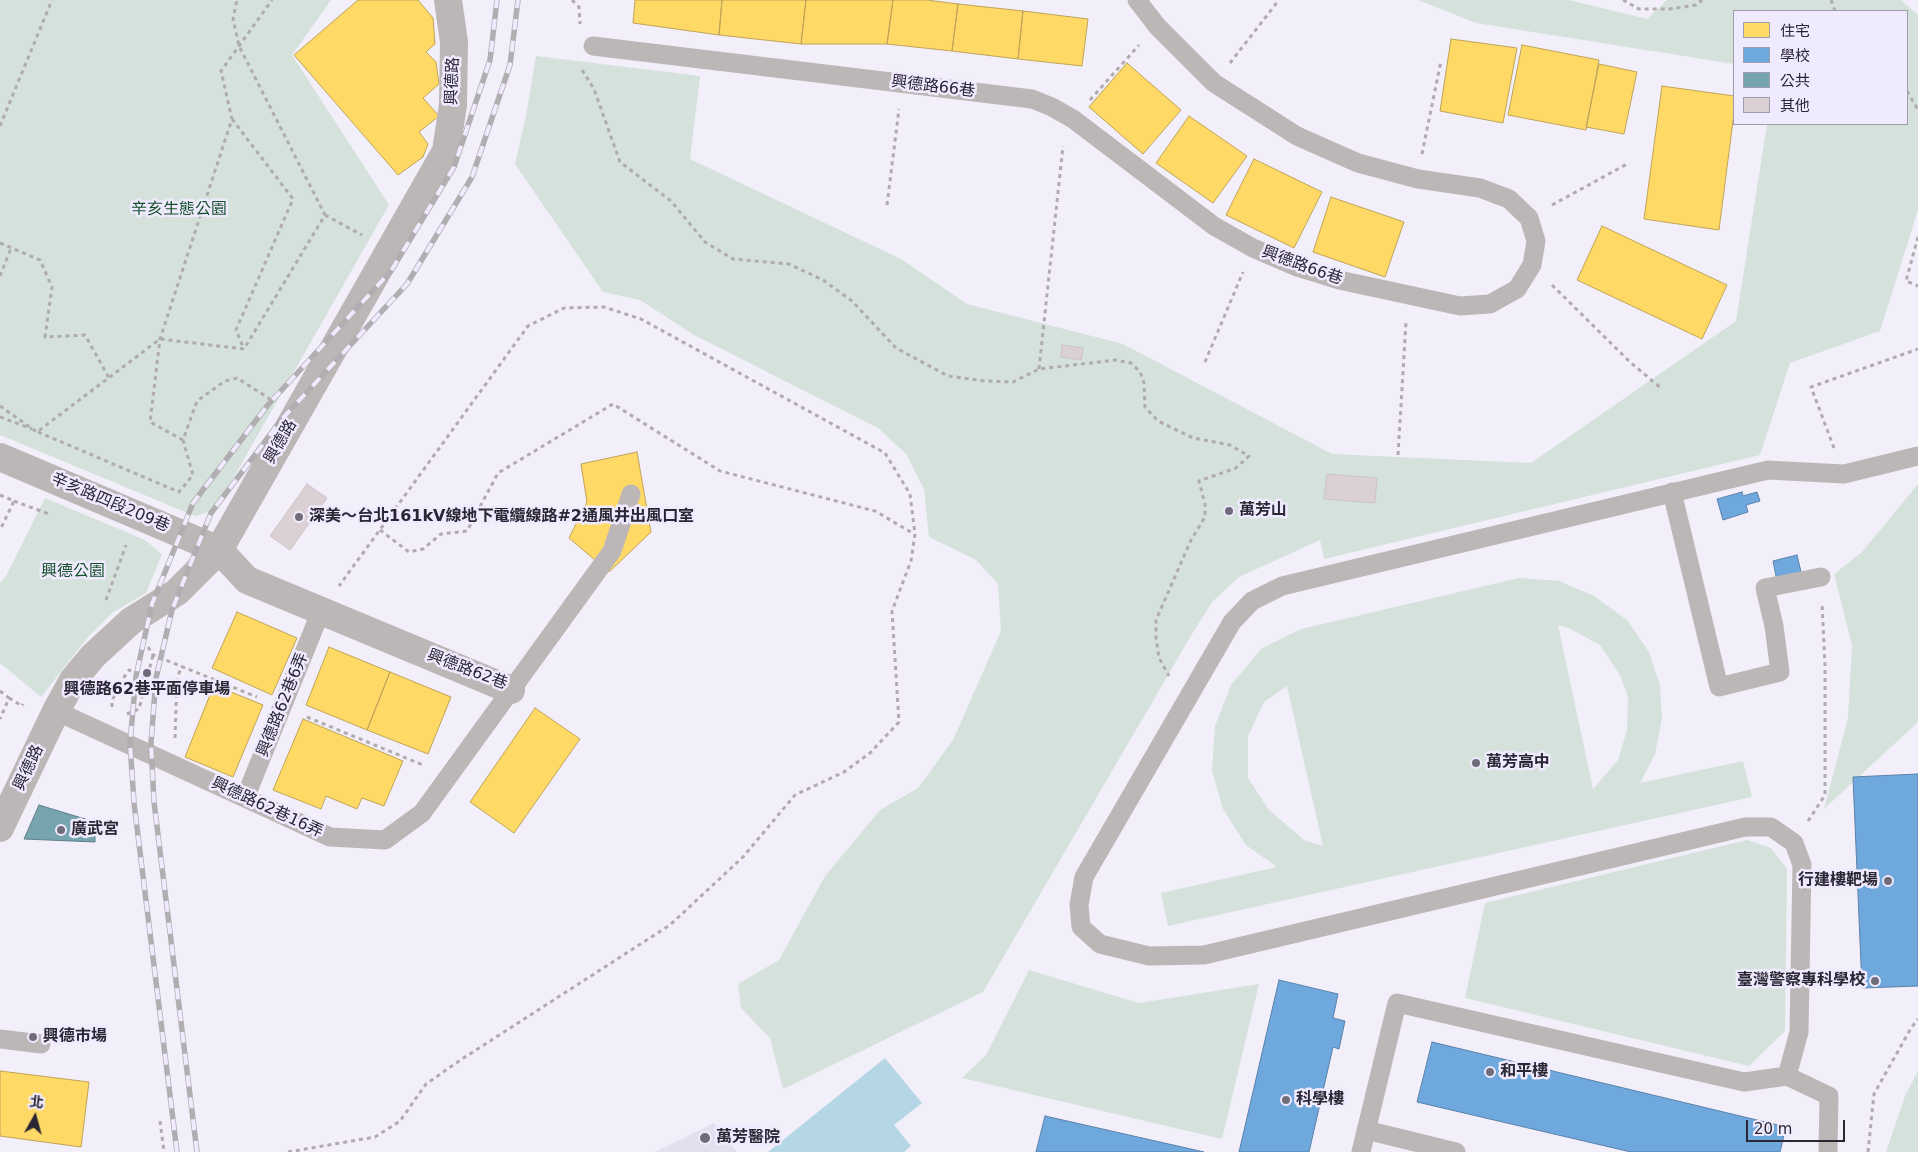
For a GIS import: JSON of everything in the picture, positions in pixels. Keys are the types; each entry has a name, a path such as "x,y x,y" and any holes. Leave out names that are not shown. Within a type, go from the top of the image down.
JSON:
{"street":[{"name":"興德路","path":"0,828 56,711 73,680 93,656 131,621 177,592 219,550 446,151 453,104 454,42 448,0"},
{"name":"辛亥路四段209巷","path":"0,456 219,550"},
{"name":"興德路62巷","path":"219,550 247,580 511,690"}],"lane":[{"path":"1137,0 1157,26 1214,83 1297,136 1358,163 1418,179 1480,188 1509,199 1529,218"},
{"name":"興德路66巷","path":"593,46 1032,99 1052,107 1073,119 1214,226 1253,248 1297,267 1340,280 1460,306 1490,304 1516,289 1532,265 1536,241 1529,218"},
{"path":"1787,1076 1799,1032 1802,865 1794,843 1771,827 1745,827 1204,955 1149,956 1100,944 1082,927 1079,905 1084,877 1232,622 1252,601 1282,586 1768,470 1844,474 1918,456"},
{"path":"1672,492 1719,687 1780,672 1774,626 1765,588 1821,577"},
{"name":"興德路62巷","path":"511,690 612,551 631,494"},
{"name":"興德路62巷6弄","path":"245,798 321,611"},
{"name":"興德路62巷16弄","path":"56,711 330,837 385,840 422,813 511,690"},
{"path":"1361,1152 1397,1003 1744,1082 1787,1076 1829,1096 1828,1152"},
{"path":"0,1038 41,1044"},
{"path":"1366,1130 1456,1152"}],"path":[{"path":"0,126 52,0"},
{"path":"236,0 233,19 239,46 325,215 389,250"},
{"path":"244,349 236,330 292,199 232,119 221,71 272,0"},
{"path":"1214,83 1279,0"},
{"path":"1623,0 1639,9 1670,9 1696,5 1702,0"},
{"path":"1039,369 1063,142 1073,119 1157,26"},
{"path":"593,46 578,52 574,57 594,89 620,162 671,201 704,242 733,259 788,264 823,280 852,301 896,348 948,376 985,381 1013,382 1039,369 1116,360 1131,363 1140,372 1144,383 1145,406 1158,421 1193,438 1230,445 1249,456 1236,468 1199,481 1205,517 1190,540 1156,620 1159,658 1185,703"},
{"path":"1418,179 1441,61"},
{"path":"887,206 902,83"},
{"path":"1908,93 1918,110"},
{"path":"183,440 150,422 160,339 232,119"},
{"path":"1529,218 1627,164"},
{"path":"244,349 325,215"},
{"path":"1918,237 1906,281 1918,286"},
{"path":"0,243 40,260 52,287 45,337 85,335 109,378"},
{"path":"0,276 11,248"},
{"path":"1205,362 1253,248"},
{"path":"1532,265 1630,362 1662,389"},
{"path":"1398,455 1408,296"},
{"path":"288,1152 375,1137 400,1120 426,1084 576,984 670,925 744,857 795,795 844,772 870,752 899,722 892,611 912,561 915,534 910,494 886,453 641,319 604,308 564,308 528,326 321,611"},
{"path":"38,432 160,339 244,349"},
{"path":"1844,474 1811,387 1918,348"},
{"path":"0,417 179,492 193,474 183,440 197,401 225,380 237,378 296,416"},
{"path":"380,530 409,552 423,549 441,534 467,532 498,473 614,404 720,471 875,511 915,534"},
{"path":"0,406 38,432"},
{"path":"0,495 52,515"},
{"path":"0,530 14,501"},
{"path":"105,603 126,544"},
{"path":"1794,843 1825,794 1825,666 1821,577"},
{"path":"95,729 139,709 153,655"},
{"path":"174,766 177,678 182,666"},
{"path":"113,721 112,702 116,689 129,670 147,678"},
{"path":"0,691 22,706 26,698"},
{"path":"0,719 9,698"},
{"path":"1868,1152 1874,1094 1918,1019"},
{"path":"160,1121 164,1152"}],"shaded area":[{"name":"萬芳醫院","path":"714,1123 737,1152 655,1152"}],"green space":[{"name":"辛亥生態公園","path":"0,0 331,0 292,55 389,205 215,510 195,516 0,435"},
{"path":"1418,0 1569,0 1647,19 1667,0 1901,0 1918,15 1918,210 1880,331 1790,363 1760,455 1324,559 1320,540 1239,577 1213,601 1195,629 983,992 783,1089 770,1038 741,1008 738,984 779,960 825,876 880,810 918,788 953,740 1001,631 998,584 976,560 929,537 924,489 906,454 878,428 694,335 640,300 603,292 515,164 526,116 536,56 700,76 690,159 901,259 967,304 1123,344 1332,454 1531,463 1736,321 1767,125 1908,125 1908,10 1733,10 1733,64 1476,23"},
{"path":"1918,484 1918,722 1824,809 1848,718 1852,646 1834,574 1862,552"},
{"name":"興德公園","path":"45,498 145,540 162,554 146,593 112,613 88,637 41,697 0,663 0,583 6,576"},
{"path":"1519,578 1559,581 1594,596 1627,620 1649,652 1660,685 1662,718 1655,754 1640,783 1743,761 1752,797 1168,926 1161,893 1277,867 1246,845 1223,809 1212,771 1215,726 1231,685 1261,649 1301,629","holes":["1558,625 1569,628 1600,645 1620,675 1628,697 1627,730 1618,760 1593,789","1287,686 1323,846 1304,840 1269,810 1248,778 1248,736 1264,702"]},
{"path":"1747,840 1771,848 1787,869 1785,1031 1749,1066 1465,998 1485,903"},
{"path":"1029,970 1139,1003 1259,984 1222,1139 962,1078 986,1055"},
{"path":"1918,1071 1918,1152 1886,1152 1905,1096"}],"water":[{"path":"885,1058 922,1103 894,1125 911,1146 904,1152 768,1152"}],"building: 住宅":[{"path":"358,0 418,0 433,18 435,44 426,52 436,62 439,84 423,98 439,116 419,132 428,144 423,157 398,175 294,55"},
{"path":"635,0 722,0 719,35 633,23"},
{"path":"722,0 806,0 801,44 719,35"},
{"path":"806,0 893,0 887,44 801,44"},
{"path":"893,0 927,0 958,4 952,51 887,44"},
{"path":"958,4 1023,11 1018,59 952,51"},
{"path":"1023,11 1088,19 1082,66 1018,59"},
{"path":"1451,39 1517,48 1503,123 1440,111"},
{"path":"1522,45 1599,60 1586,130 1508,115"},
{"path":"1127,63 1181,110 1143,154 1089,107"},
{"path":"1599,64 1637,72 1624,134 1586,127"},
{"path":"1662,86 1733,96 1733,121 1719,230 1644,219"},
{"path":"1189,116 1247,156 1213,203 1156,163"},
{"path":"1254,159 1322,192 1294,248 1226,215"},
{"path":"1331,197 1404,222 1385,277 1313,252"},
{"path":"1602,226 1727,285 1702,339 1577,280"},
{"path":"637,452 651,532 609,572 569,538 587,502 581,464"},
{"path":"237,612 297,638 272,695 212,668"},
{"path":"329,647 390,672 367,730 306,705"},
{"path":"390,672 451,697 428,754 367,730"},
{"path":"214,685 263,705 233,777 185,757"},
{"path":"535,708 580,739 514,833 470,802"},
{"path":"303,719 403,761 384,806 362,798 357,809 326,796 321,809 273,790"},
{"path":"0,1071 89,1082 81,1147 0,1136"}],"building: 學校":[{"path":"1742,492 1743,496 1757,492 1760,501 1746,505 1748,512 1723,520 1717,499"},
{"path":"1797,555 1802,576 1777,581 1773,561"},
{"name":"行建樓靶場","path":"1918,774 1918,986 1862,988 1853,777"},
{"name":"科學樓","path":"1279,980 1338,994 1333,1018 1345,1021 1339,1049 1333,1047 1309,1152 1239,1152"},
{"name":"和平樓","path":"1432,1042 1786,1127 1780,1152 1631,1152 1417,1102"},
{"path":"1045,1116 1204,1152 1036,1152"}],"building: 公共":[{"name":"廣武宮","path":"39,805 95,822 95,842 24,839"}],"building: 其他":[{"path":"1062,345 1083,348 1081,360 1061,357"},
{"path":"1327,474 1377,478 1375,503 1324,499"},
{"name":"深美～台北161kV線地下電纜線路#2通風井出風口室","path":"307,484 327,498 290,550 270,536"}],"railway":[{"path":"177,1152 134,803 130,743 136,676 152,604 193,503 267,406 391,271 454,167 490,60 497,0"},
{"path":"197,1152 154,802 151,743 156,678 172,610 211,513 282,419 407,284 472,177 510,65 518,0"}],"place":[{"name":"萬芳山","path":"1229,511"},
{"name":"深美～台北161kV線地下電纜線路#2通風井出風口室","path":"299,517"},
{"name":"興德路62巷平面停車場","path":"147,673"},
{"name":"萬芳高中","path":"1476,763"},
{"name":"廣武宮","path":"61,830"},
{"name":"行建樓靶場","path":"1888,881"},
{"name":"臺灣警察專科學校","path":"1875,981"},
{"name":"興德市場","path":"33,1037"},
{"name":"和平樓","path":"1490,1072"},
{"name":"科學樓","path":"1286,1100"},
{"name":"萬芳醫院","path":"705,1138"}]}
